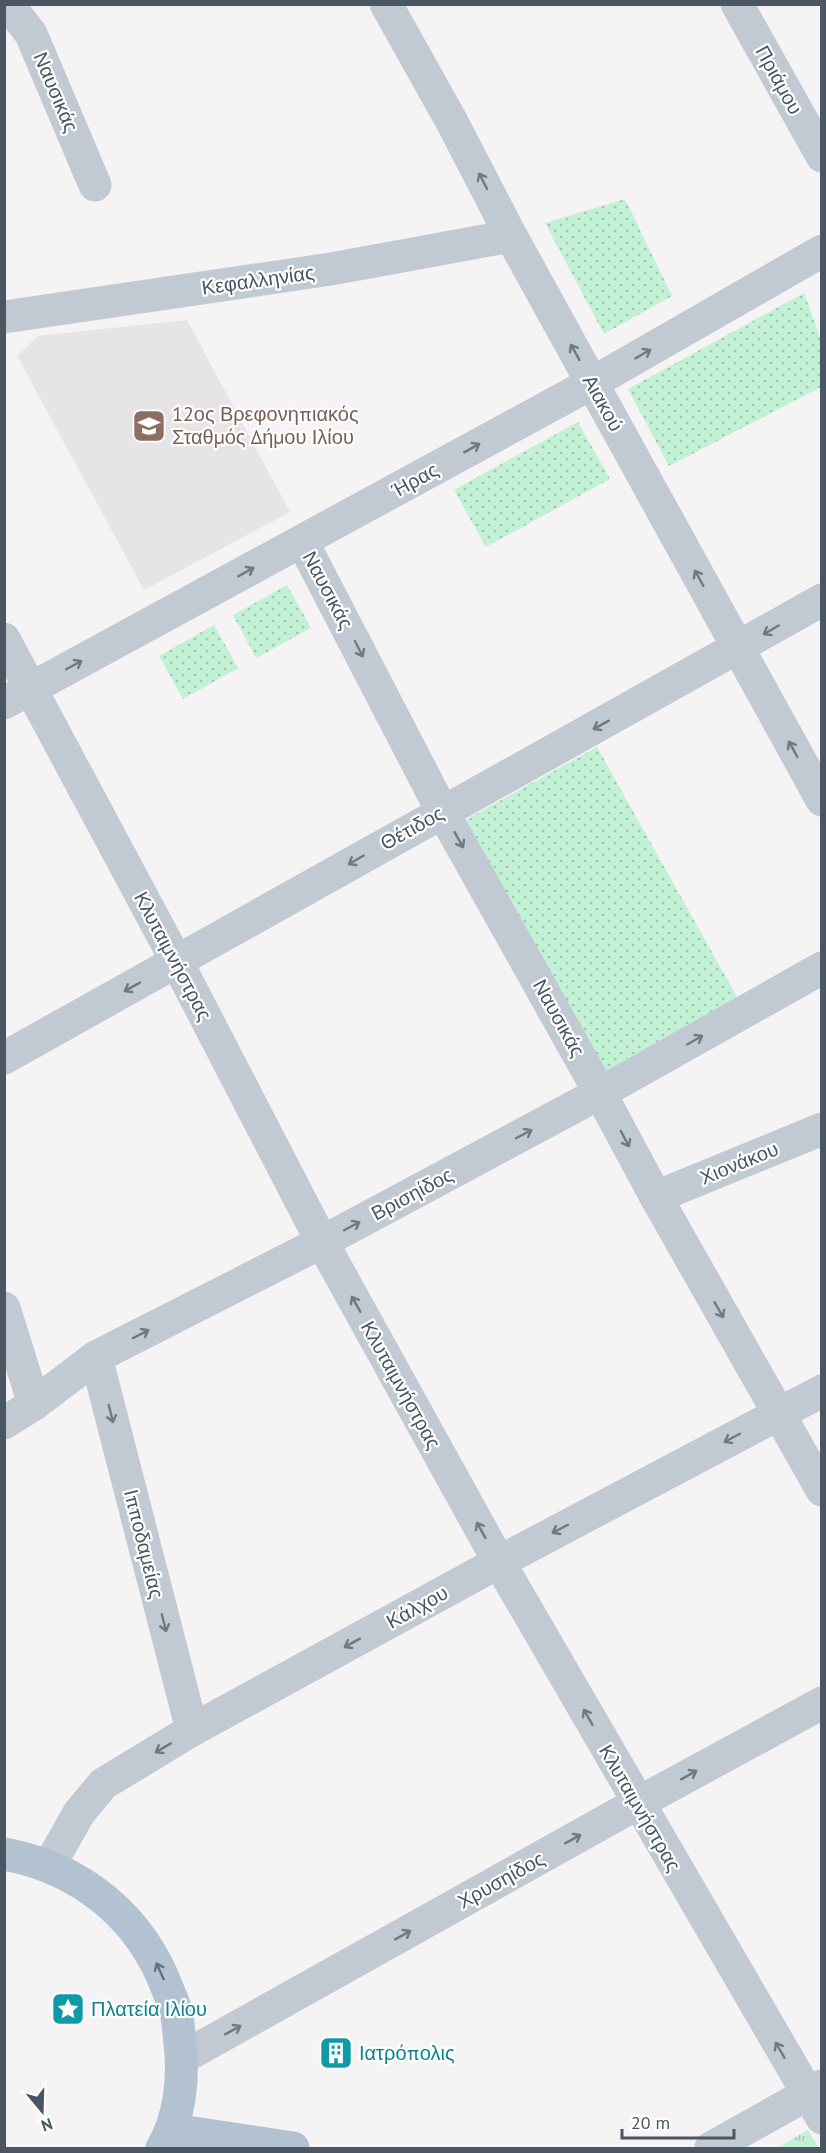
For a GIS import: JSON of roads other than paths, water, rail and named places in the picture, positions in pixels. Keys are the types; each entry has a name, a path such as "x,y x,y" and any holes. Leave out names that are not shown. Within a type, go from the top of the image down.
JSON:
{"main road":[{"path":"4,1854 49,1866 97,1893 133,1926 159,1965 176,2011 182,2058 181,2084 168,2139 293,2148"}],"street":[{"name":"Ναυσικάς","path":"8,4 32,34 94,185"},
{"name":"Αιακού","path":"386,4 452,122 510,236 822,800"},
{"name":"Πριάμου","path":"738,4 822,156"},
{"name":"Κεφαλληνίας","path":"4,317 332,269 510,236"},
{"name":"Ήρας","path":"18,696 592,383 822,251"},
{"name":"Ναυσικάς","path":"302,541 442,811 822,1491"},
{"name":"Θέτιδος","path":"4,1058 822,600"},
{"name":"Κλυταιμνήστρας","path":"4,639 18,696 177,962 322,1242 499,1562 638,1803 817,2100"},
{"name":"Βρισηίδος","path":"4,1423 34,1404 96,1357 322,1242 600,1093 822,968"},
{"name":"Χιονάκου","path":"656,1197 822,1129"},
{"path":"4,1308 34,1404"},
{"name":"Ιπποδαμείας","path":"96,1357 192,1730"},
{"name":"Κάλχου","path":"49,1866 79,1813 103,1784 192,1730 499,1562 822,1391"},
{"name":"Χρυσηίδος","path":"182,2058 638,1803 822,1703"},
{"path":"711,2148 817,2100"}],"place":[{"name":"12ος Βρεφονηπιακός Σταθμός Δήμου Ιλίου","path":"149,426"},
{"name":"Πλατεία Ιλίου","path":"68,2009"},
{"name":"Ιατρόπολις","path":"336,2053"}]}
